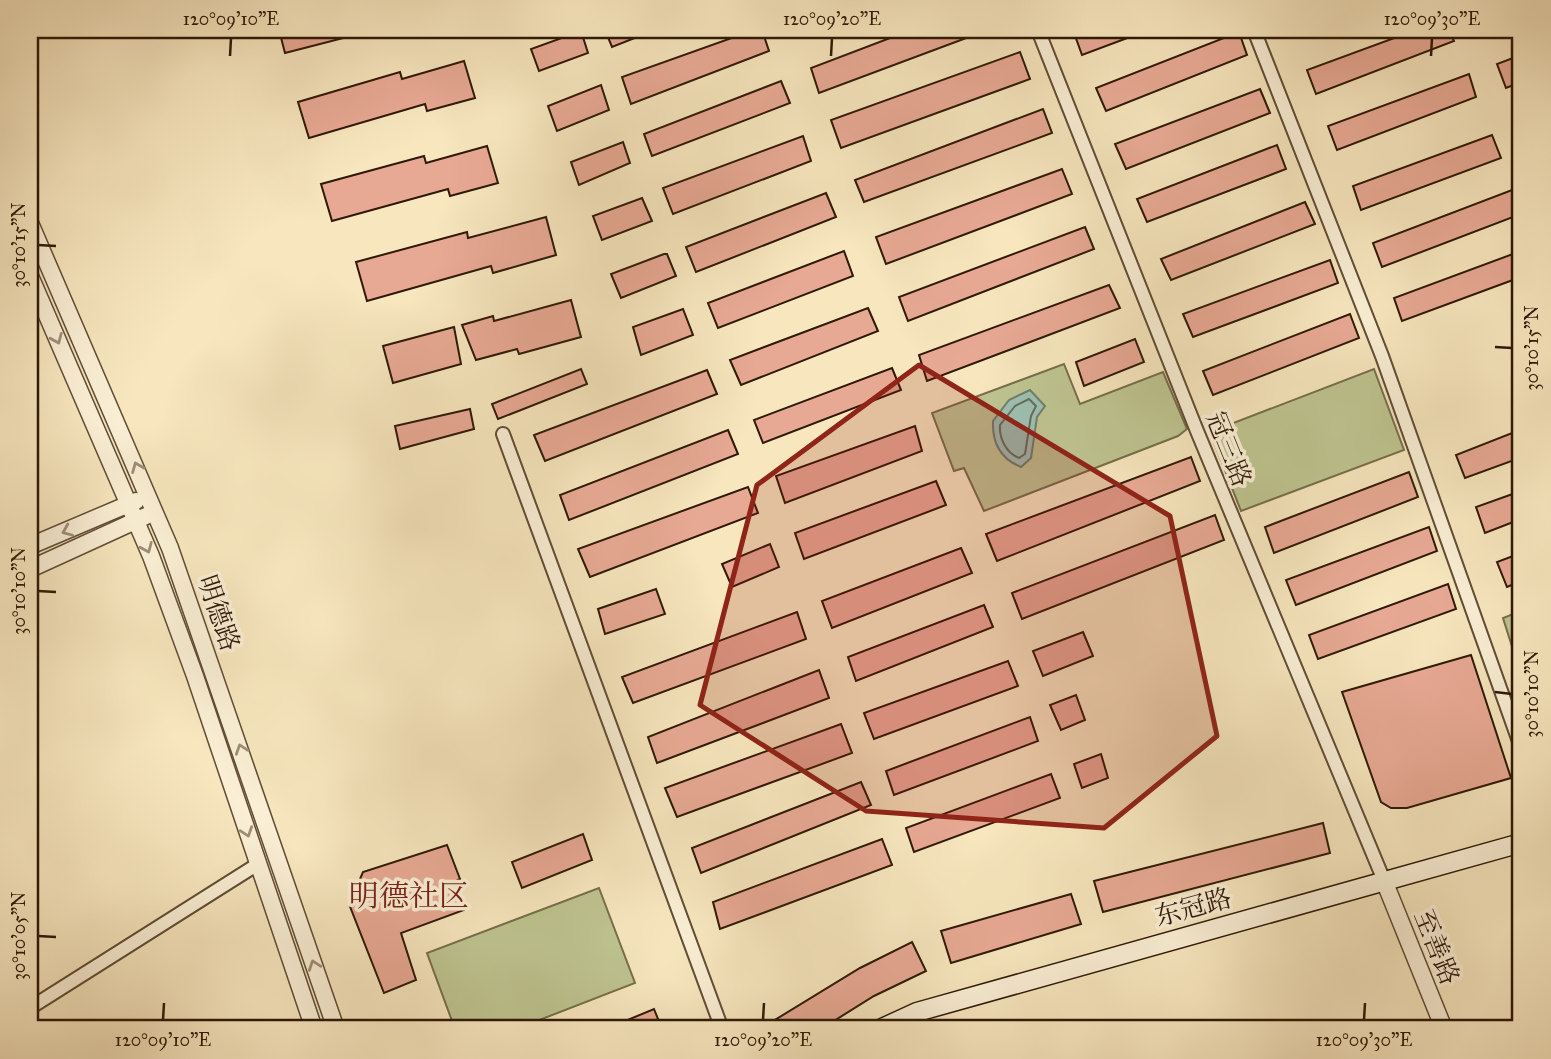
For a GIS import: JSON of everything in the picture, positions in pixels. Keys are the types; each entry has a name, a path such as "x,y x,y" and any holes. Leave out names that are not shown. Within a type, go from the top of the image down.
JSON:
{"main road":[{"name":"东冠路","path":"891,1027 917,1012 1521,843"}],"street":[{"name":"冠三路","path":"1038,30 1196,431 1385,883"},
{"path":"1255,30 1382,356 1521,747"},
{"name":"明德路","path":"30,223 155,512 190,601 336,1029"},
{"name":"明德路","path":"30,276 136,521 195,676 314,1029"},
{"path":"503,434 722,1029"},
{"path":"30,547 148,496"},
{"path":"30,569 155,512"},
{"path":"30,1008 258,864"},
{"name":"至善路","path":"1385,883 1444,1029"}],"highlighted area":[{"path":"919,365 1170,516 1217,736 1104,828 866,811 700,705 757,485"}],"green space":[{"path":"1064,364 1080,404 1163,372 1187,429 1178,436 984,511 964,468 954,471 932,413"},
{"path":"1374,369 1404,450 1241,511 1210,432"},
{"path":"1521,611 1521,675 1503,618"},
{"path":"599,888 635,983 516,1029 455,1029 427,953"}],"water":[{"path":"1030,390 1045,406 1037,417 1031,458 1021,467 1008,460 999,449 994,436 993,421 1009,400"}],"building":[{"path":"279,30 359,30 359,34 285,53"},
{"path":"605,30 655,30 612,47"},
{"path":"754,30 762,30 769,51 631,104 622,77"},
{"path":"911,30 985,31 819,93 811,68"},
{"path":"1073,30 1146,30 1146,31 1082,55"},
{"path":"1416,30 1449,30 1454,41 1316,94 1307,70"},
{"path":"581,31 588,53 539,71 531,49"},
{"path":"1239,32 1247,55 1106,111 1096,88"},
{"path":"1020,52 1030,79 841,148 831,120"},
{"path":"1521,55 1521,82 1506,88 1497,64"},
{"path":"464,61 475,98 427,111 425,104 309,138 298,102 400,72 402,79"},
{"path":"1469,74 1476,97 1337,150 1328,126"},
{"path":"781,81 790,103 652,156 644,134"},
{"path":"601,85 609,110 557,131 548,106"},
{"path":"1260,89 1270,113 1126,169 1115,144"},
{"path":"1043,109 1052,133 864,202 855,180"},
{"path":"1492,135 1501,158 1361,210 1353,186"},
{"path":"803,136 811,161 673,214 663,188"},
{"path":"623,142 630,163 579,185 571,162"},
{"path":"1277,145 1286,169 1147,222 1137,199"},
{"path":"487,146 498,183 450,196 448,189 332,221 321,184 424,156 426,163"},
{"path":"1062,169 1072,194 886,264 876,237"},
{"path":"1512,190 1521,214 1382,267 1373,243"},
{"path":"826,193 836,217 696,272 686,247"},
{"path":"642,198 652,221 602,240 593,216"},
{"path":"1305,202 1315,224 1171,280 1161,259"},
{"path":"546,217 556,255 493,273 491,266 367,301 356,262 467,232 468,238"},
{"path":"1085,227 1094,249 908,321 899,297"},
{"path":"844,251 853,276 718,328 708,303"},
{"path":"1521,251 1521,277 1402,321 1394,298"},
{"path":"667,254 676,276 621,298 611,274"},
{"path":"1330,260 1338,283 1193,337 1183,314"},
{"path":"1109,285 1120,308 927,381 919,355"},
{"path":"571,300 581,337 519,354 517,349 476,360 462,325 493,316 494,321"},
{"path":"868,308 878,331 741,385 730,360"},
{"path":"683,309 693,335 641,355 633,327"},
{"path":"1350,314 1359,338 1213,395 1203,371"},
{"path":"454,327 461,364 393,383 383,346"},
{"path":"1135,339 1144,362 1084,386 1076,362"},
{"path":"892,368 901,390 763,443 754,420"},
{"path":"581,369 587,384 498,419 492,404"},
{"path":"707,370 717,394 545,461 534,435"},
{"path":"470,409 474,429 400,449 395,426"},
{"path":"915,426 922,451 785,503 776,476"},
{"path":"728,430 738,454 569,520 560,495"},
{"path":"1512,433 1520,458 1465,478 1456,455"},
{"path":"1191,457 1200,481 997,561 986,534"},
{"path":"1409,472 1418,497 1274,553 1265,527"},
{"path":"936,481 946,505 804,559 795,533"},
{"path":"748,487 758,513 590,577 578,549"},
{"path":"1521,491 1521,519 1485,533 1476,507"},
{"path":"1215,515 1224,540 1022,619 1012,593"},
{"path":"1429,527 1437,551 1296,605 1286,580"},
{"path":"770,544 779,567 732,587 722,564"},
{"path":"961,548 972,573 832,628 822,601"},
{"path":"1521,553 1521,581 1507,587 1497,562"},
{"path":"1448,584 1456,609 1318,659 1309,635"},
{"path":"656,589 665,614 605,634 598,609"},
{"path":"984,605 993,627 856,681 848,657"},
{"path":"797,612 806,639 633,703 622,677"},
{"path":"1083,632 1093,656 1043,676 1033,651"},
{"path":"1471,655 1511,778 1407,808 1391,808 1381,802 1342,692"},
{"path":"1008,661 1018,686 874,739 864,713"},
{"path":"819,670 829,698 657,763 648,737"},
{"path":"1076,695 1085,720 1061,730 1050,705"},
{"path":"1030,717 1038,741 894,795 886,771"},
{"path":"841,724 852,753 677,817 665,788"},
{"path":"1101,754 1108,778 1082,788 1074,764"},
{"path":"1051,774 1060,798 914,852 906,828"},
{"path":"861,782 871,805 701,873 692,848"},
{"path":"1323,823 1330,853 1103,912 1094,881"},
{"path":"583,834 592,860 522,888 512,862"},
{"path":"882,839 892,865 720,929 713,902"},
{"path":"447,845 460,879 454,882 464,910 401,933 416,980 384,993 349,904 363,872"},
{"path":"1071,894 1081,924 951,963 941,931"},
{"path":"912,942 926,971 874,996 821,1029 760,1029 860,968"},
{"path":"654,1009 662,1029 606,1029"}],"district":[{"name":"明德社区","path":"409,896"}]}
